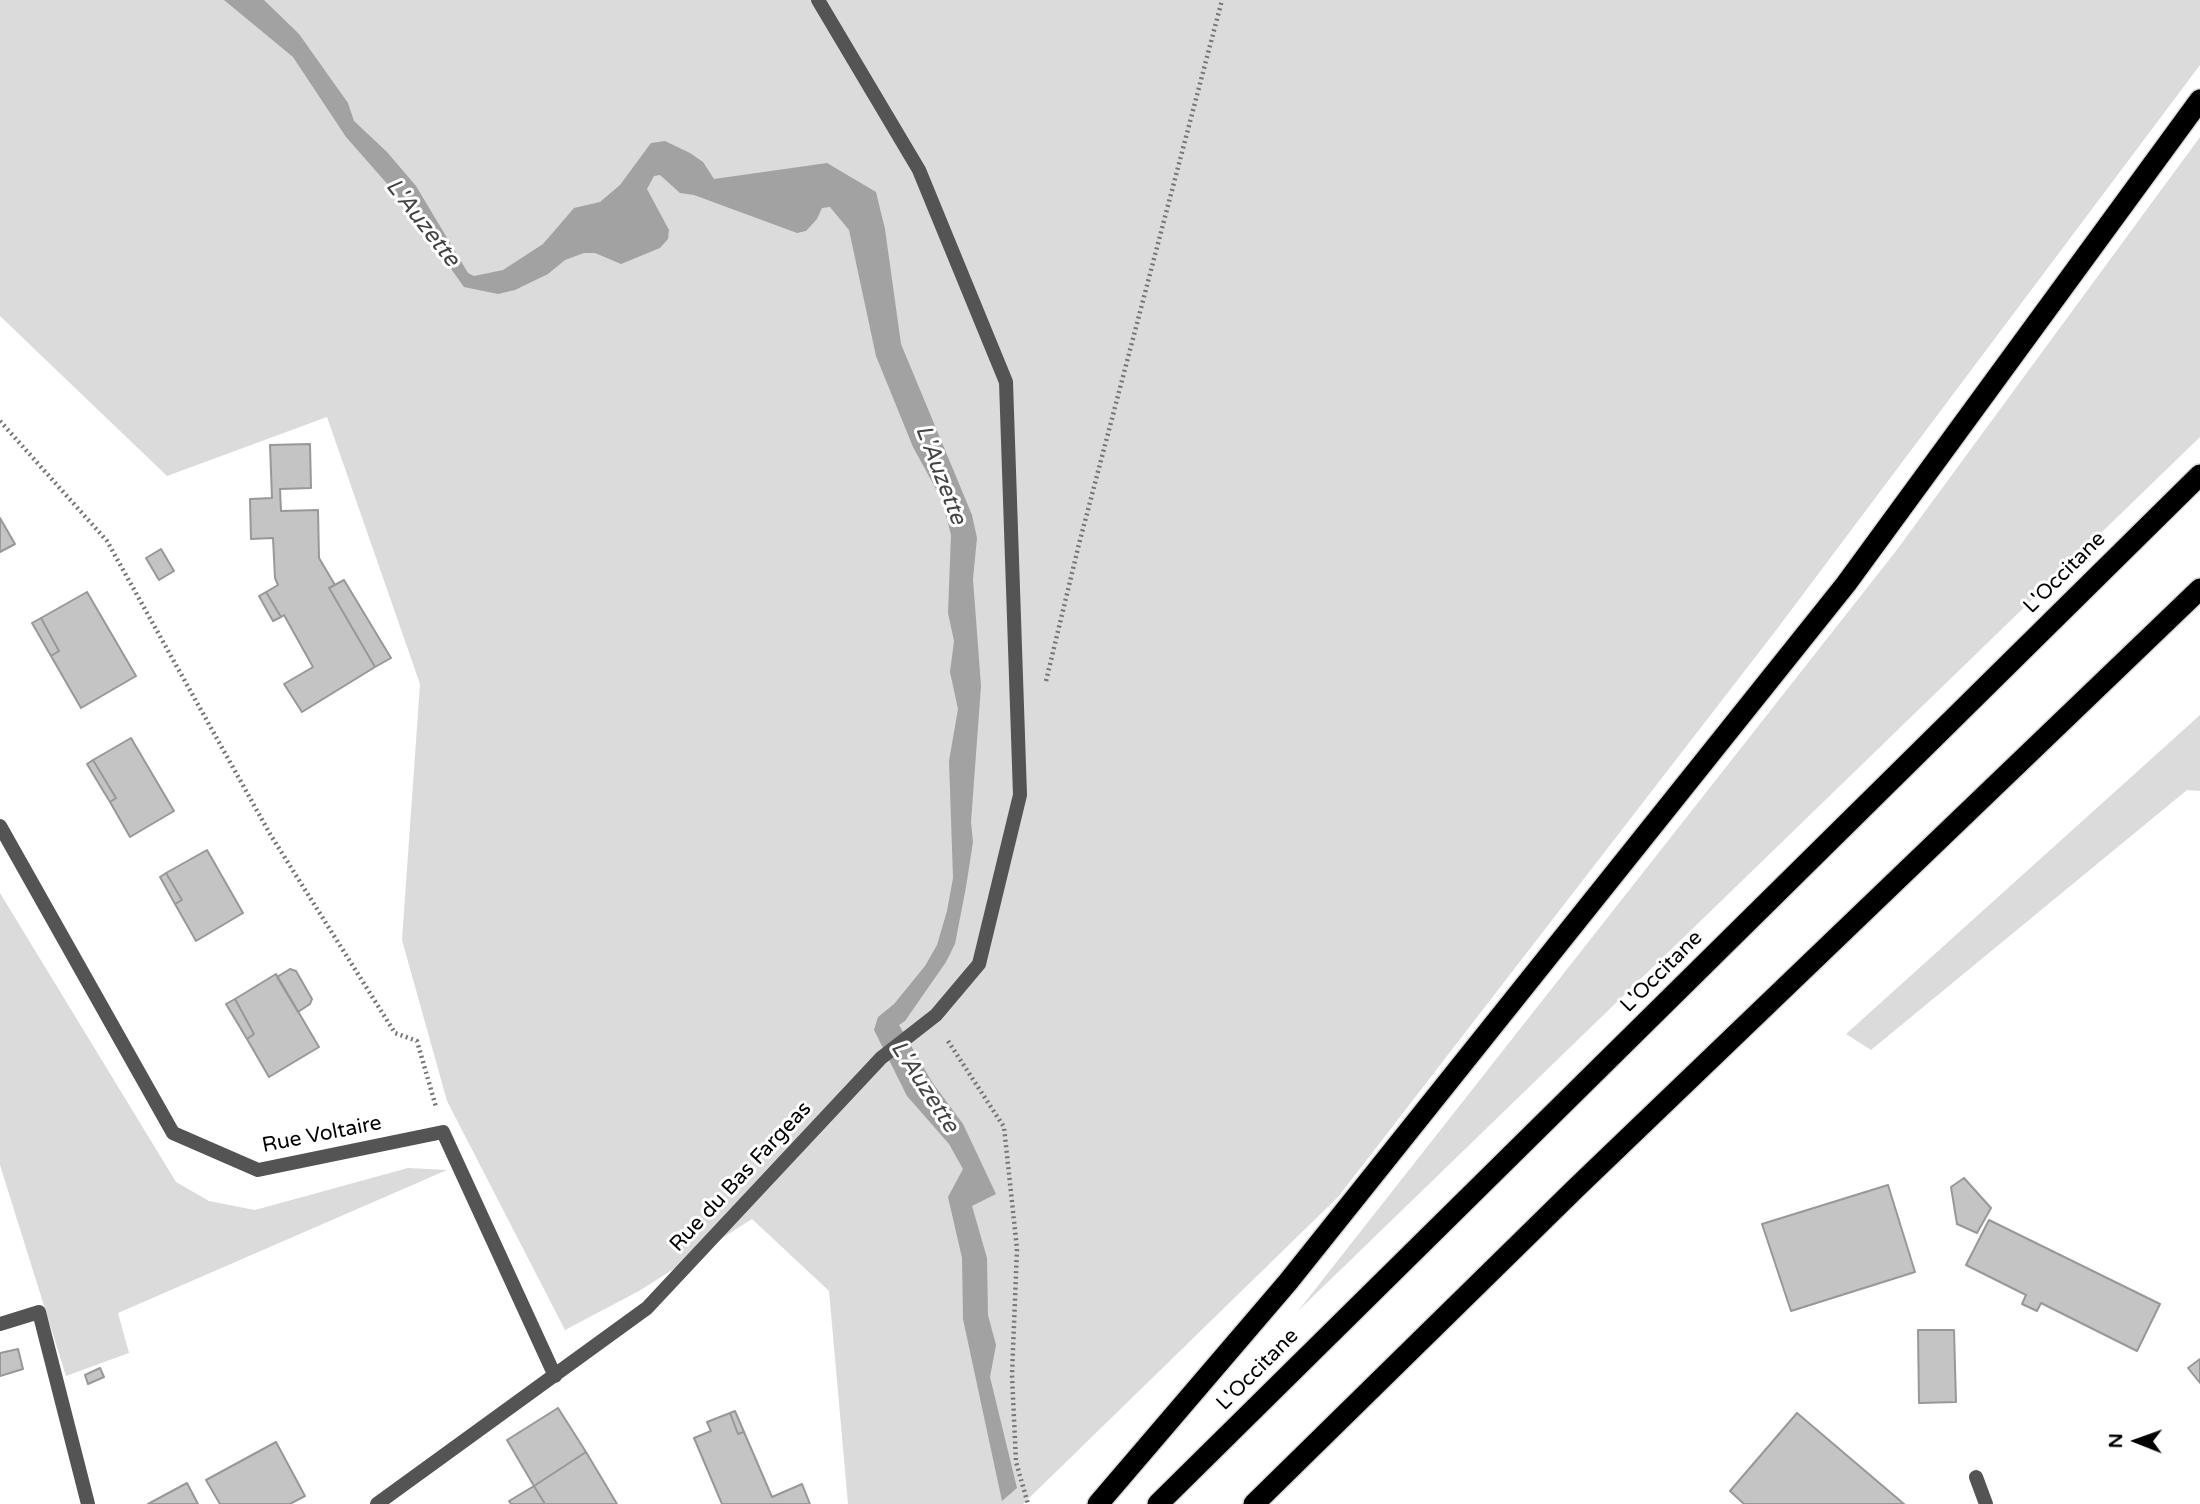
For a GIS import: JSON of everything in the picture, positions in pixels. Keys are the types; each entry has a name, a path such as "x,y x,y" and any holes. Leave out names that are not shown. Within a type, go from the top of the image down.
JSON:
{"highway":[{"path":"1098,1504 1288,1282 1846,584 2200,100"},
{"name":"L'Occitane","path":"1158,1504 2200,475"},
{"path":"1254,1504 1576,1188 2200,589"}],"street":[{"name":"Rue du Bas Fargeas","path":"377,1504 647,1308 881,1058 933,1018 979,964 1020,795 1006,382 919,170 818,0"},
{"name":"Rue Voltaire","path":"0,826 173,1133 258,1170 443,1132"},
{"path":"443,1132 555,1376"},
{"path":"0,1324 39,1312 88,1504"},
{"path":"1976,1477 1986,1504"}],"path":[{"path":"1045,689 1079,544 1222,0"},
{"path":"0,421 107,541 277,845 395,1033 417,1041 443,1132"},
{"path":"933,1018 971,1072 1004,1127 1017,1250 1012,1375 1016,1462 1028,1504"}],"shaded area":[{"path":"0,0 2200,0 2200,65 1777,629 1338,1197 1023,1504 848,1504 829,1291 752,1219 639,1291 565,1330 447,1101 402,940 420,684 327,417 167,476 0,316"},
{"path":"2200,137 2200,437 1298,1311 1896,551"},
{"path":"2200,715 2200,791 2187,790 1871,1050 1846,1034"},
{"path":"0,893 176,1182 209,1201 255,1210 408,1168 447,1170 118,1313 129,1353 66,1376 0,1165"}],"water":[{"name":"L'Auzette","path":"224,0 264,0 299,34 348,103 354,121 387,152 416,186 468,273 474,276 503,270 543,244 574,208 600,202 620,185 651,143 665,141 690,153 703,162 714,179 827,163 876,192 885,229 901,344 972,515 977,538 973,579 981,686 971,822 973,842 966,887 955,944 946,962 905,1021 899,1025 932,1082 963,1124 996,1194 972,1206 987,1258 988,1315 996,1345 990,1377 1017,1488 1002,1501 963,1319 962,1258 948,1197 963,1169 949,1144 907,1096 874,1030 878,1017 894,1004 925,966 937,945 947,911 953,878 949,761 958,709 950,672 954,641 948,613 951,535 942,500 913,447 876,356 849,230 830,207 822,208 817,219 806,231 797,233 694,195 680,193 660,175 654,176 647,189 669,230 668,239 660,248 621,264 595,253 584,253 565,260 548,274 515,290 498,294 464,287 404,203 346,137 293,57"}],"building":[{"path":"310,444 311,488 280,489 281,511 318,510 319,558 335,585 329,588 375,667 302,712 284,684 313,667 284,615 281,617 266,592 278,585 275,578 273,538 251,539 250,499 272,498 270,445"},
{"path":"0,518 15,544 0,552"},
{"path":"161,549 174,571 159,580 146,558"},
{"path":"344,580 391,658 375,667 329,588"},
{"path":"87,592 136,676 81,708 51,656 59,651 41,618"},
{"path":"266,592 281,617 273,621 259,596"},
{"path":"41,618 59,651 51,656 32,623"},
{"path":"131,738 174,811 130,837 110,802 116,798 93,760"},
{"path":"93,760 116,798 110,802 87,764"},
{"path":"207,850 243,913 196,941 175,904 182,900 166,873"},
{"path":"166,873 182,900 175,904 160,877"},
{"path":"290,969 296,971 312,999 310,1004 298,1012 277,977"},
{"path":"276,974 319,1047 269,1077 247,1039 254,1034 235,999"},
{"path":"235,999 254,1034 247,1039 226,1004"},
{"path":"1964,1178 1991,1208 1977,1233 1957,1224 1951,1187"},
{"path":"1888,1185 1915,1272 1791,1311 1762,1224"},
{"path":"1989,1220 2160,1304 2137,1351 2041,1303 2037,1311 2022,1304 2026,1295 1966,1265"},
{"path":"1918,1330 1954,1330 1956,1402 1919,1403"},
{"path":"18,1349 23,1369 0,1376 0,1353"},
{"path":"2200,1359 2200,1383 2188,1368"},
{"path":"100,1368 104,1377 88,1384 85,1375"},
{"path":"558,1408 586,1452 534,1486 507,1440"},
{"path":"735,1411 744,1432 738,1434 730,1413"},
{"path":"730,1413 738,1434 744,1432 772,1497 802,1484 810,1504 722,1504 694,1438 711,1431 707,1422"},
{"path":"1797,1413 1904,1504 1744,1504 1730,1491"},
{"path":"276,1442 305,1496 290,1504 220,1504 206,1480"},
{"path":"586,1452 617,1504 545,1504 534,1486"},
{"path":"187,1483 198,1504 148,1504"},
{"path":"534,1486 545,1504 511,1504 509,1501"}]}
